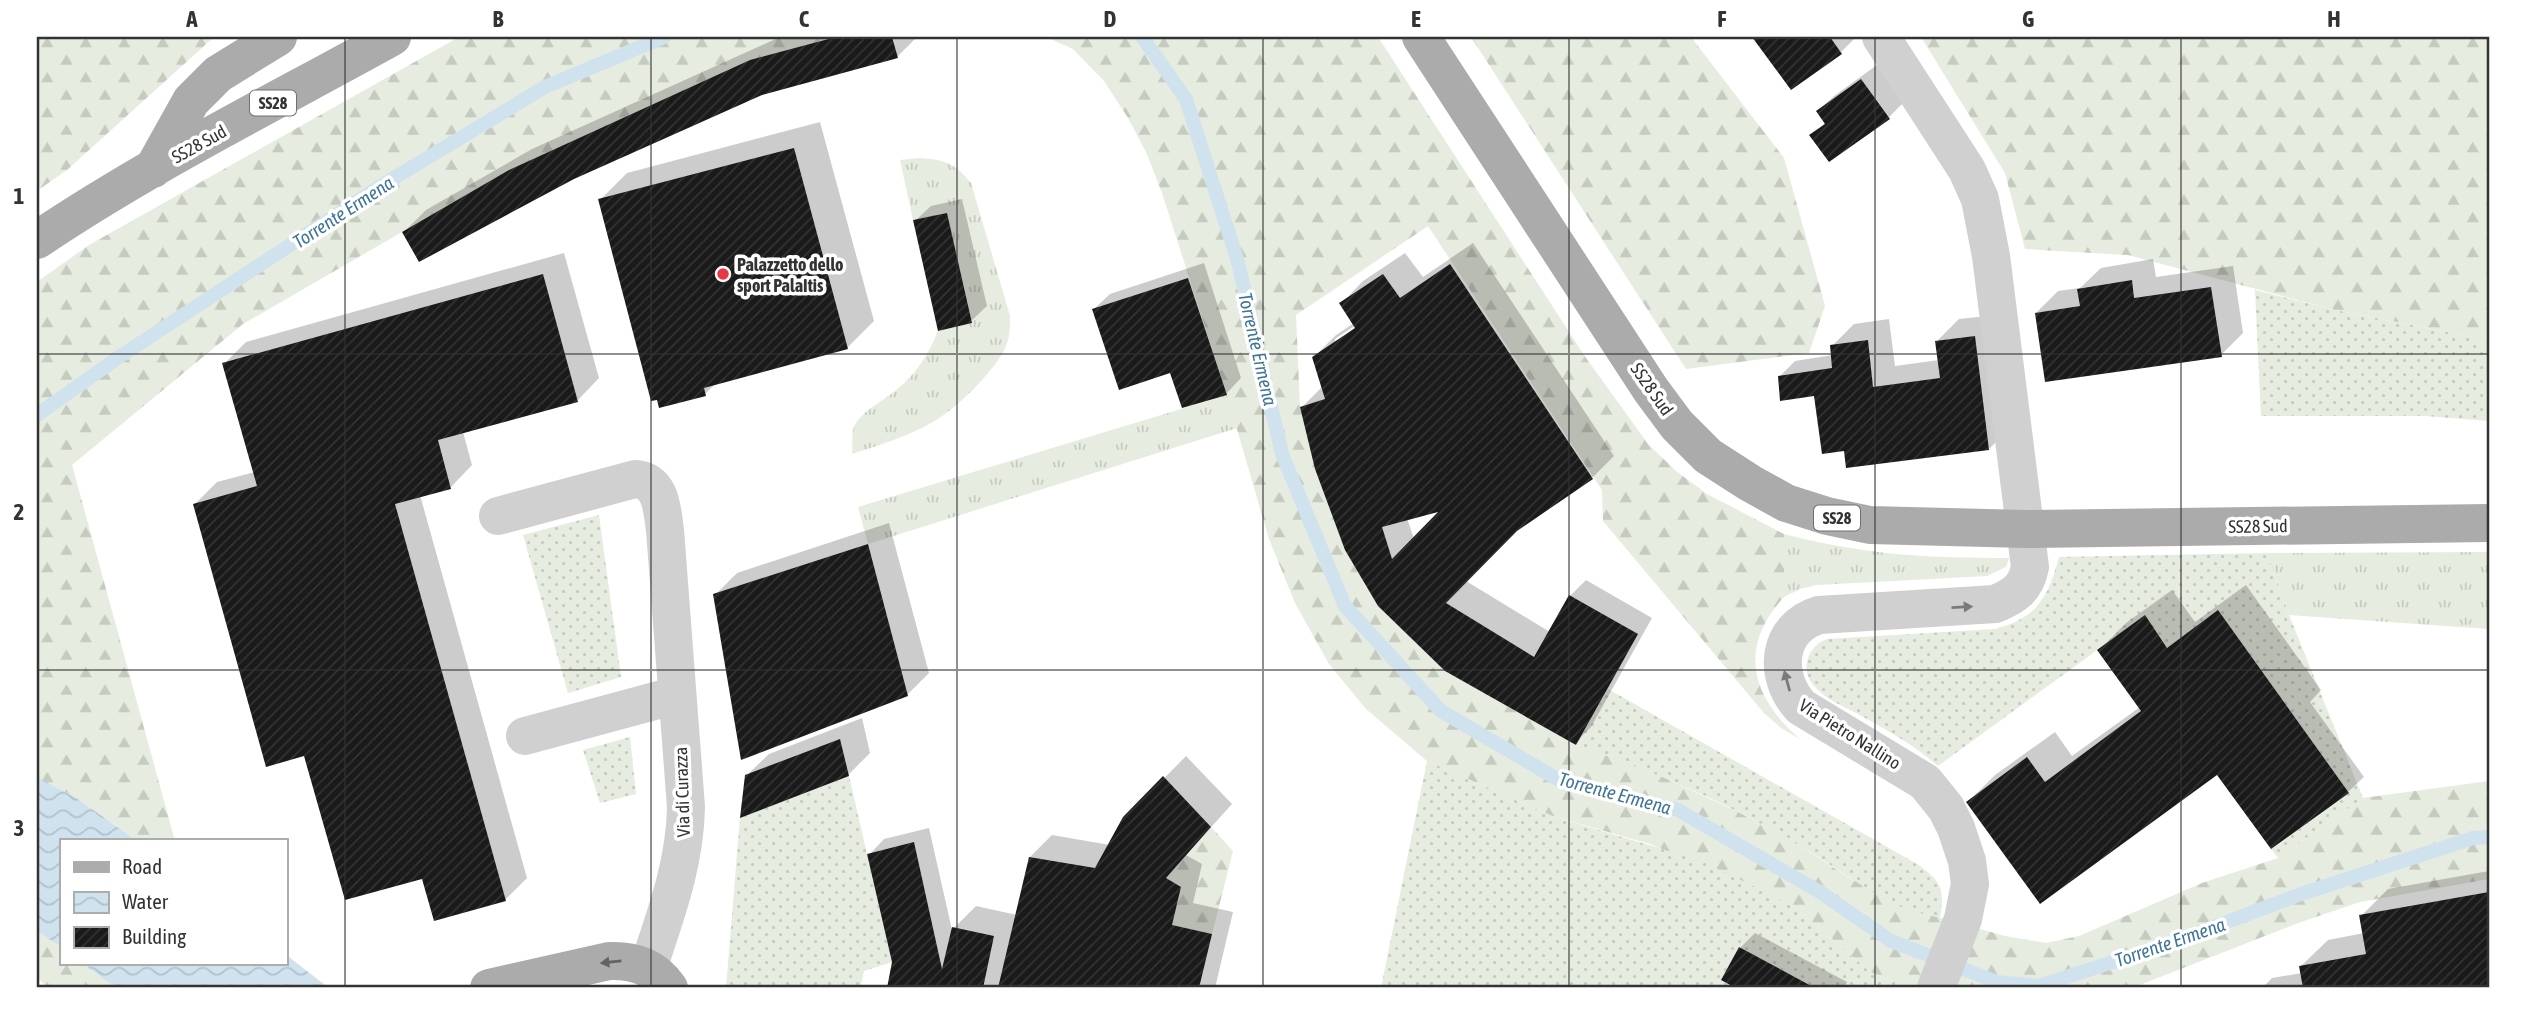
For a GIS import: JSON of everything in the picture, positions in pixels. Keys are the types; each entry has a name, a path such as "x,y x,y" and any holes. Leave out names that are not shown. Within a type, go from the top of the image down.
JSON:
{"main road":[{"path":"153,169 191,101 218,74 278,37"},
{"name":"SS28 Sud","path":"153,169 392,37"},
{"name":"SS28 Sud","path":"1422,37 1651,390 1677,425 1708,456 1787,503 1827,516 1870,525 2026,529 2489,523"},
{"name":"SS28","path":"37,240 153,169"},
{"name":"Via di Curazza","path":"489,988 609,961 623,961 659,978"}],"street":[{"path":"1881,37 1967,170 1980,199 1991,256 2026,529"},
{"name":"Via di Curazza","path":"498,516 635,480 643,480 654,487 660,502 665,530 687,807 685,837 659,978"},
{"name":"Via Pietro Nallino","path":"1936,988 1963,919 1970,884 1968,862 1956,828 1936,793 1925,782 1801,707 1791,696 1786,681 1782,662 1785,646 1792,631 1805,619 1819,615 1982,606 2010,598 2027,580 2030,567 2026,529"},
{"path":"526,736 677,695"}],"green space":[{"path":"37,37 214,37 67,170 37,191"},
{"path":"459,37 836,37 750,60 509,170 243,324 72,465 174,839 134,839 75,797 37,777 37,282 89,245"},
{"path":"1046,37 1378,37 1586,358 1648,444 1676,471 1707,494 1784,534 1784,597 1769,616 1760,634 1756,671 1770,706 1800,739 1781,728 1764,713 1603,521 1602,490 1428,226 1296,315 1300,407 1315,469 1345,550 1378,606 1445,671 1576,745 1635,764 1736,811 1788,838 1848,877 1902,907 2005,936 2046,943 2079,936 2202,883 2278,858 2363,798 2489,781 2489,879 2360,902 2301,922 2132,988 1909,988 1870,972 1796,908 1650,844 1552,816 1427,761 1366,709 1329,664 1295,603 1269,539 1227,395 1162,193 1146,152 1104,81 1073,49"},
{"path":"1471,37 1691,37 1784,158 1825,306 1809,353 1686,369"},
{"path":"1921,37 2489,37 2489,346 2473,337 2335,310 2128,255 2025,249 2005,173"},
{"path":"919,158 948,163 971,183 1010,316 1009,337 1000,358 983,379 942,416 904,436 852,454 853,433 857,421 909,378 926,356 938,331 972,323 947,214 913,220 900,160"},
{"path":"2255,290 2335,310 2473,337 2489,346 2489,421 2426,416 2261,416"},
{"path":"1227,395 1237,428 868,544 858,507"},
{"path":"599,515 621,677 568,693 523,535"},
{"path":"1784,534 1841,547 1896,554 2009,558 2006,567 1987,576 1817,585 1784,597"},
{"path":"2489,552 2489,629 2289,615 2267,553"},
{"path":"2267,553 2289,615 2363,798 2278,858 2271,849 2349,793 2218,611 2167,648 2144,616 1938,766 1898,737 1824,695 1807,674 1810,653 1820,642 1827,639 1995,629 2021,619 2039,604 2045,595 2059,557"},
{"path":"1608,689 1917,864 1931,875 1939,886 1942,899 1940,918 1899,906 1785,837 1709,798 1630,764 1576,745"},
{"path":"630,737 636,794 600,803 583,750"},
{"path":"1427,761 1552,816 1699,860 1796,908 1870,972 1909,988 1815,988 1739,947 1721,980 1732,986 1731,988 1381,988"},
{"path":"849,776 892,962 864,971 860,988 726,988 740,818"},
{"path":"1211,827 1233,851 1212,934 1172,925 1181,887 1166,878"},
{"path":"37,931 60,946 60,965 84,965 116,988 48,988 37,978"}],"water":[{"path":"37,777 75,797 134,839 60,839 60,946 37,931"},
{"path":"287,956 329,988 116,988 84,965 287,965"}],"building":[{"path":"836,37 892,37 898,58 762,95 574,179 419,262 402,232 509,170 750,60"},
{"path":"1752,37 1830,37 1842,54 1791,90"},
{"path":"1861,79 1890,119 1829,162 1809,135 1825,124 1816,111"},
{"name":"Palazzetto dello sport PalaItis","path":"794,148 848,349 704,388 706,396 659,408 657,400 651,401 598,199"},
{"path":"947,213 972,323 938,331 913,220"},
{"path":"1450,264 1593,479 1517,531 1446,603 1534,657 1569,595 1638,634 1576,745 1445,671 1378,606 1345,550 1315,469 1300,407 1325,399 1312,357 1355,328 1339,303 1383,274 1400,298","holes":["1438,512 1392,559 1382,527"]},
{"path":"543,274 578,402 438,440 451,489 395,504 506,901 434,921 422,879 345,900 304,756 266,767 193,504 257,486 222,363"},
{"path":"1188,278 1227,395 1182,408 1170,373 1119,390 1092,309"},
{"path":"2132,280 2134,298 2211,287 2222,357 2045,382 2035,313 2080,306 2077,289"},
{"path":"1975,336 1989,450 1846,468 1844,451 1822,454 1814,396 1780,401 1778,376 1832,368 1830,345 1868,340 1873,387 1940,378 1935,341"},
{"path":"868,544 908,696 741,760 713,594"},
{"path":"2218,610 2349,793 2271,849 2217,775 2040,904 1966,802 2027,757 2045,782 2141,711 2097,650 2145,615 2167,648"},
{"path":"840,739 849,776 740,818 745,775"},
{"path":"1163,776 1211,827 1166,878 1181,887 1172,925 1212,934 1199,988 998,988 1029,857 1095,868 1123,817"},
{"path":"914,842 942,969 952,927 994,936 983,988 887,988 892,962 867,854"},
{"path":"2489,892 2489,988 2303,988 2299,966 2366,954 2359,915"},
{"path":"1739,947 1815,988 1731,988 1732,986 1721,980"}],"waterway":[{"name":"Torrente Ermena","path":"37,415 119,357 379,187 545,87 664,37"},
{"name":"Torrente Ermena","path":"1142,37 1186,99 1238,262 1282,454 1345,606 1441,711 1559,780 1678,810 1820,892 1891,941 1997,982 2039,986 2174,942 2301,894 2473,838 2489,837"}],"place":[{"name":"Palazzetto dello sport PalaItis","path":"723,274"}]}
